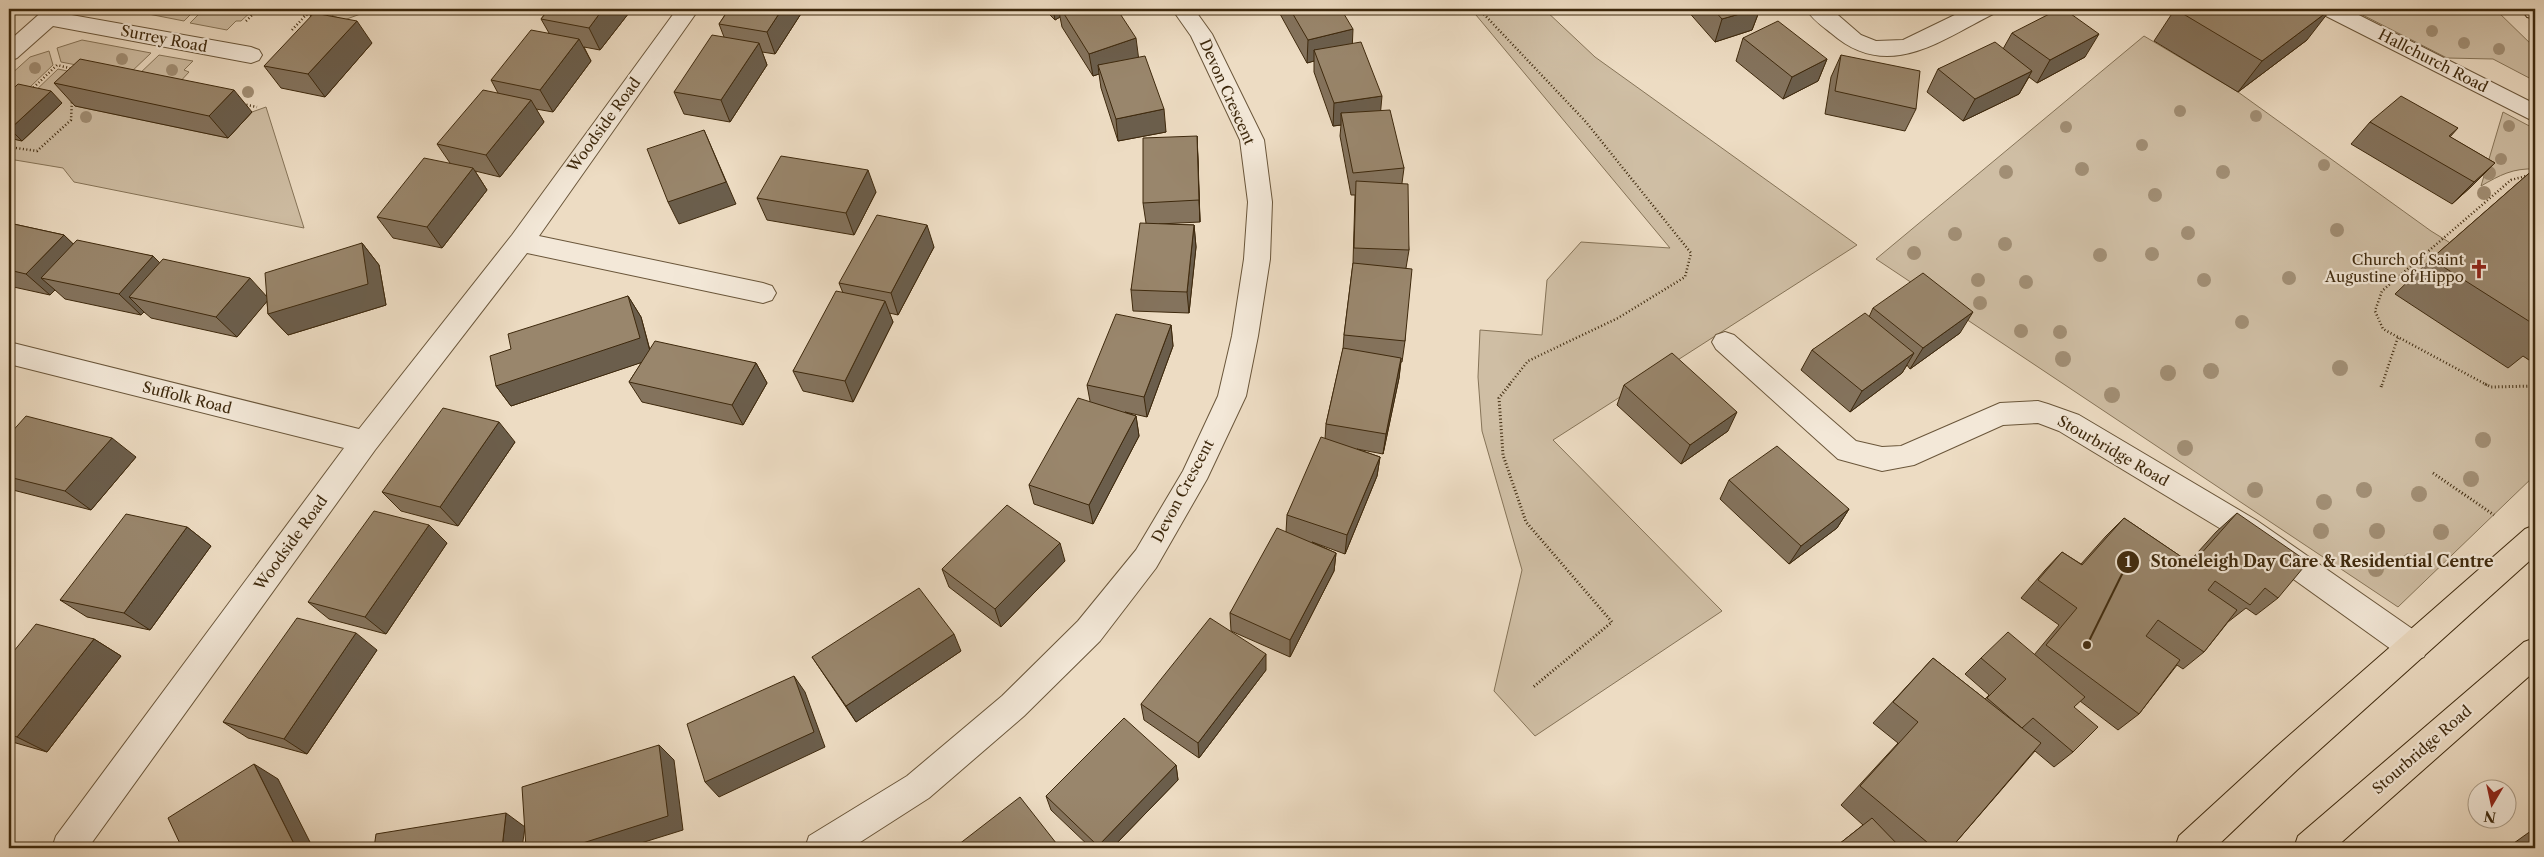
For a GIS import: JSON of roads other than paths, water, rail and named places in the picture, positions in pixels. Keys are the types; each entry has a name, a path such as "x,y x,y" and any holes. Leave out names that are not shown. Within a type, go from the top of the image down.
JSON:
{"highway":[{"path":"2532,9 2535,12"},
{"path":"2191,848 2535,538"},
{"name":"Stourbridge Road","path":"2310,848 2535,652"}],"street":[{"name":"Woodside Road","path":"68,848 365,442 521,242 688,9"},
{"name":"Devon Crescent","path":"821,848 918,787 1013,706 1088,631 1146,559 1193,479 1232,396 1245,336 1257,259 1260,202 1252,140 1206,42 1183,9"},
{"path":"1817,9 1853,40 1873,49 1907,48 1985,9"},
{"name":"Hallchurch Road","path":"2330,9 2535,114"},
{"name":"Surrey Road","path":"9,53 53,13 251,55"},
{"path":"521,242 763,292"},
{"name":"Stourbridge Road","path":"1726,342 1848,451 1882,459 1904,457 2000,414 2038,412 2069,424 2246,529 2413,647"},
{"name":"Suffolk Road","path":"9,353 365,442"}],"place":[{"name":"Church of Saint Augustine of Hippo","path":"2479,269"},
{"name":"Stoneleigh Day Care & Residential Centre","path":"2087,645"}]}
